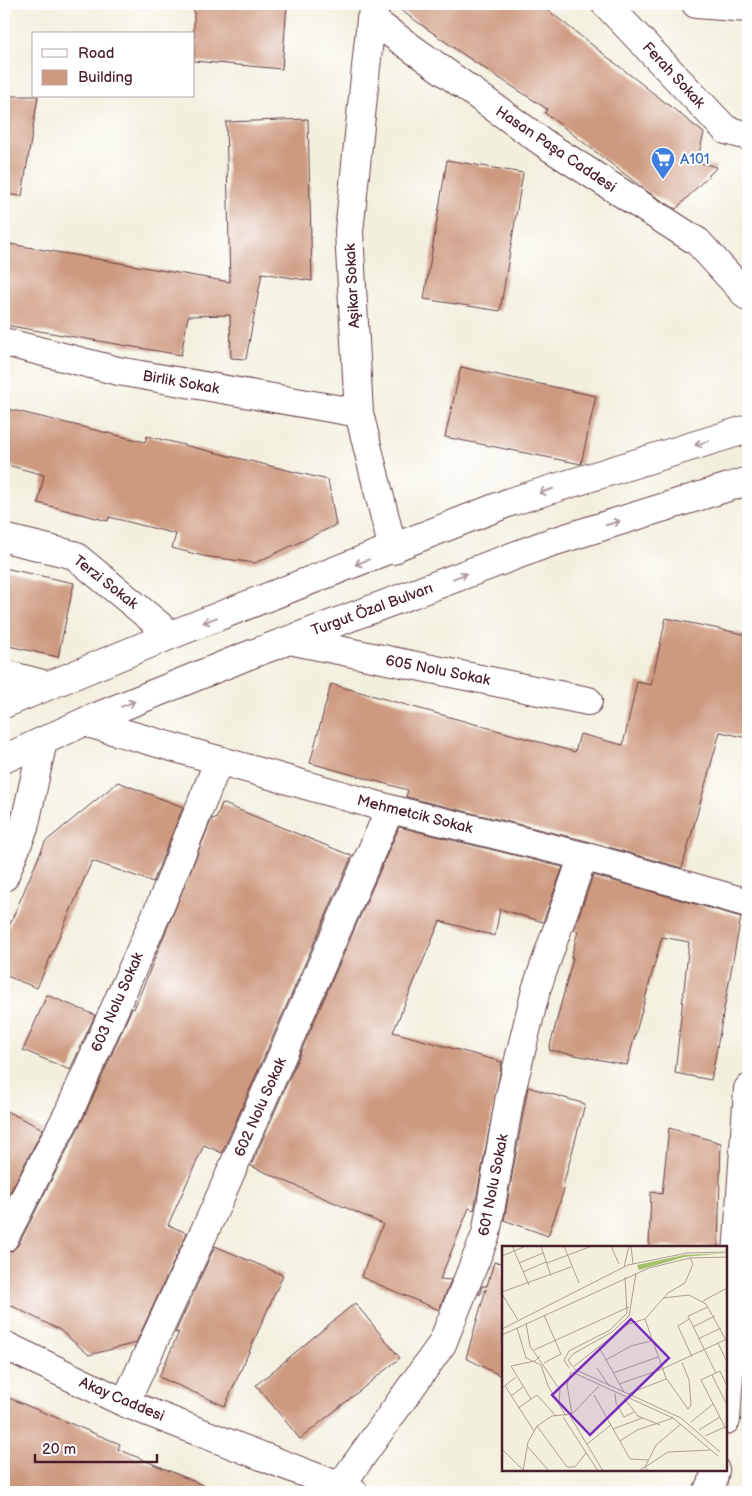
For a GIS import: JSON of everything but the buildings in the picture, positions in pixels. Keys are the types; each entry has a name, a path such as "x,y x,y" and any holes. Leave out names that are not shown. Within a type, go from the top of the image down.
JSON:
{"street":[{"name":"Ferah Sokak","path":"606,4 726,130 748,136"},
{"path":"696,4 748,8"},
{"name":"Hasan Paşa Caddesi","path":"373,11 548,146 698,242 748,296"},
{"name":"Aşikar Sokak","path":"373,11 349,232 359,413 393,550"},
{"name":"Birlik Sokak","path":"4,342 118,371 359,413"},
{"path":"4,704 171,635 393,550 510,502 748,428"},
{"name":"Turgut Özal Bulvarı","path":"4,759 84,722 289,640 546,544 748,481"},
{"name":"Terzi Sokak","path":"4,538 74,555 171,635"},
{"name":"605 Nolu Sokak","path":"289,640 588,700"},
{"path":"4,674 47,685"},
{"name":"Mehmetcik Sokak","path":"84,722 390,809 583,856 748,903"},
{"path":"4,876 24,828 42,741"},
{"name":"603 Nolu Sokak","path":"4,1238 69,1112 160,904 219,760"},
{"name":"602 Nolu Sokak","path":"125,1403 213,1213 390,809"},
{"name":"601 Nolu Sokak","path":"347,1489 442,1344 486,1234 510,1096 534,1000 583,856"},
{"path":"727,1405 748,1089"},
{"name":"Akay Caddesi","path":"4,1345 125,1403 347,1489"},
{"path":"707,1492 712,1485 716,1471"}],"place":[{"name":"A101","path":"663,180"}]}
